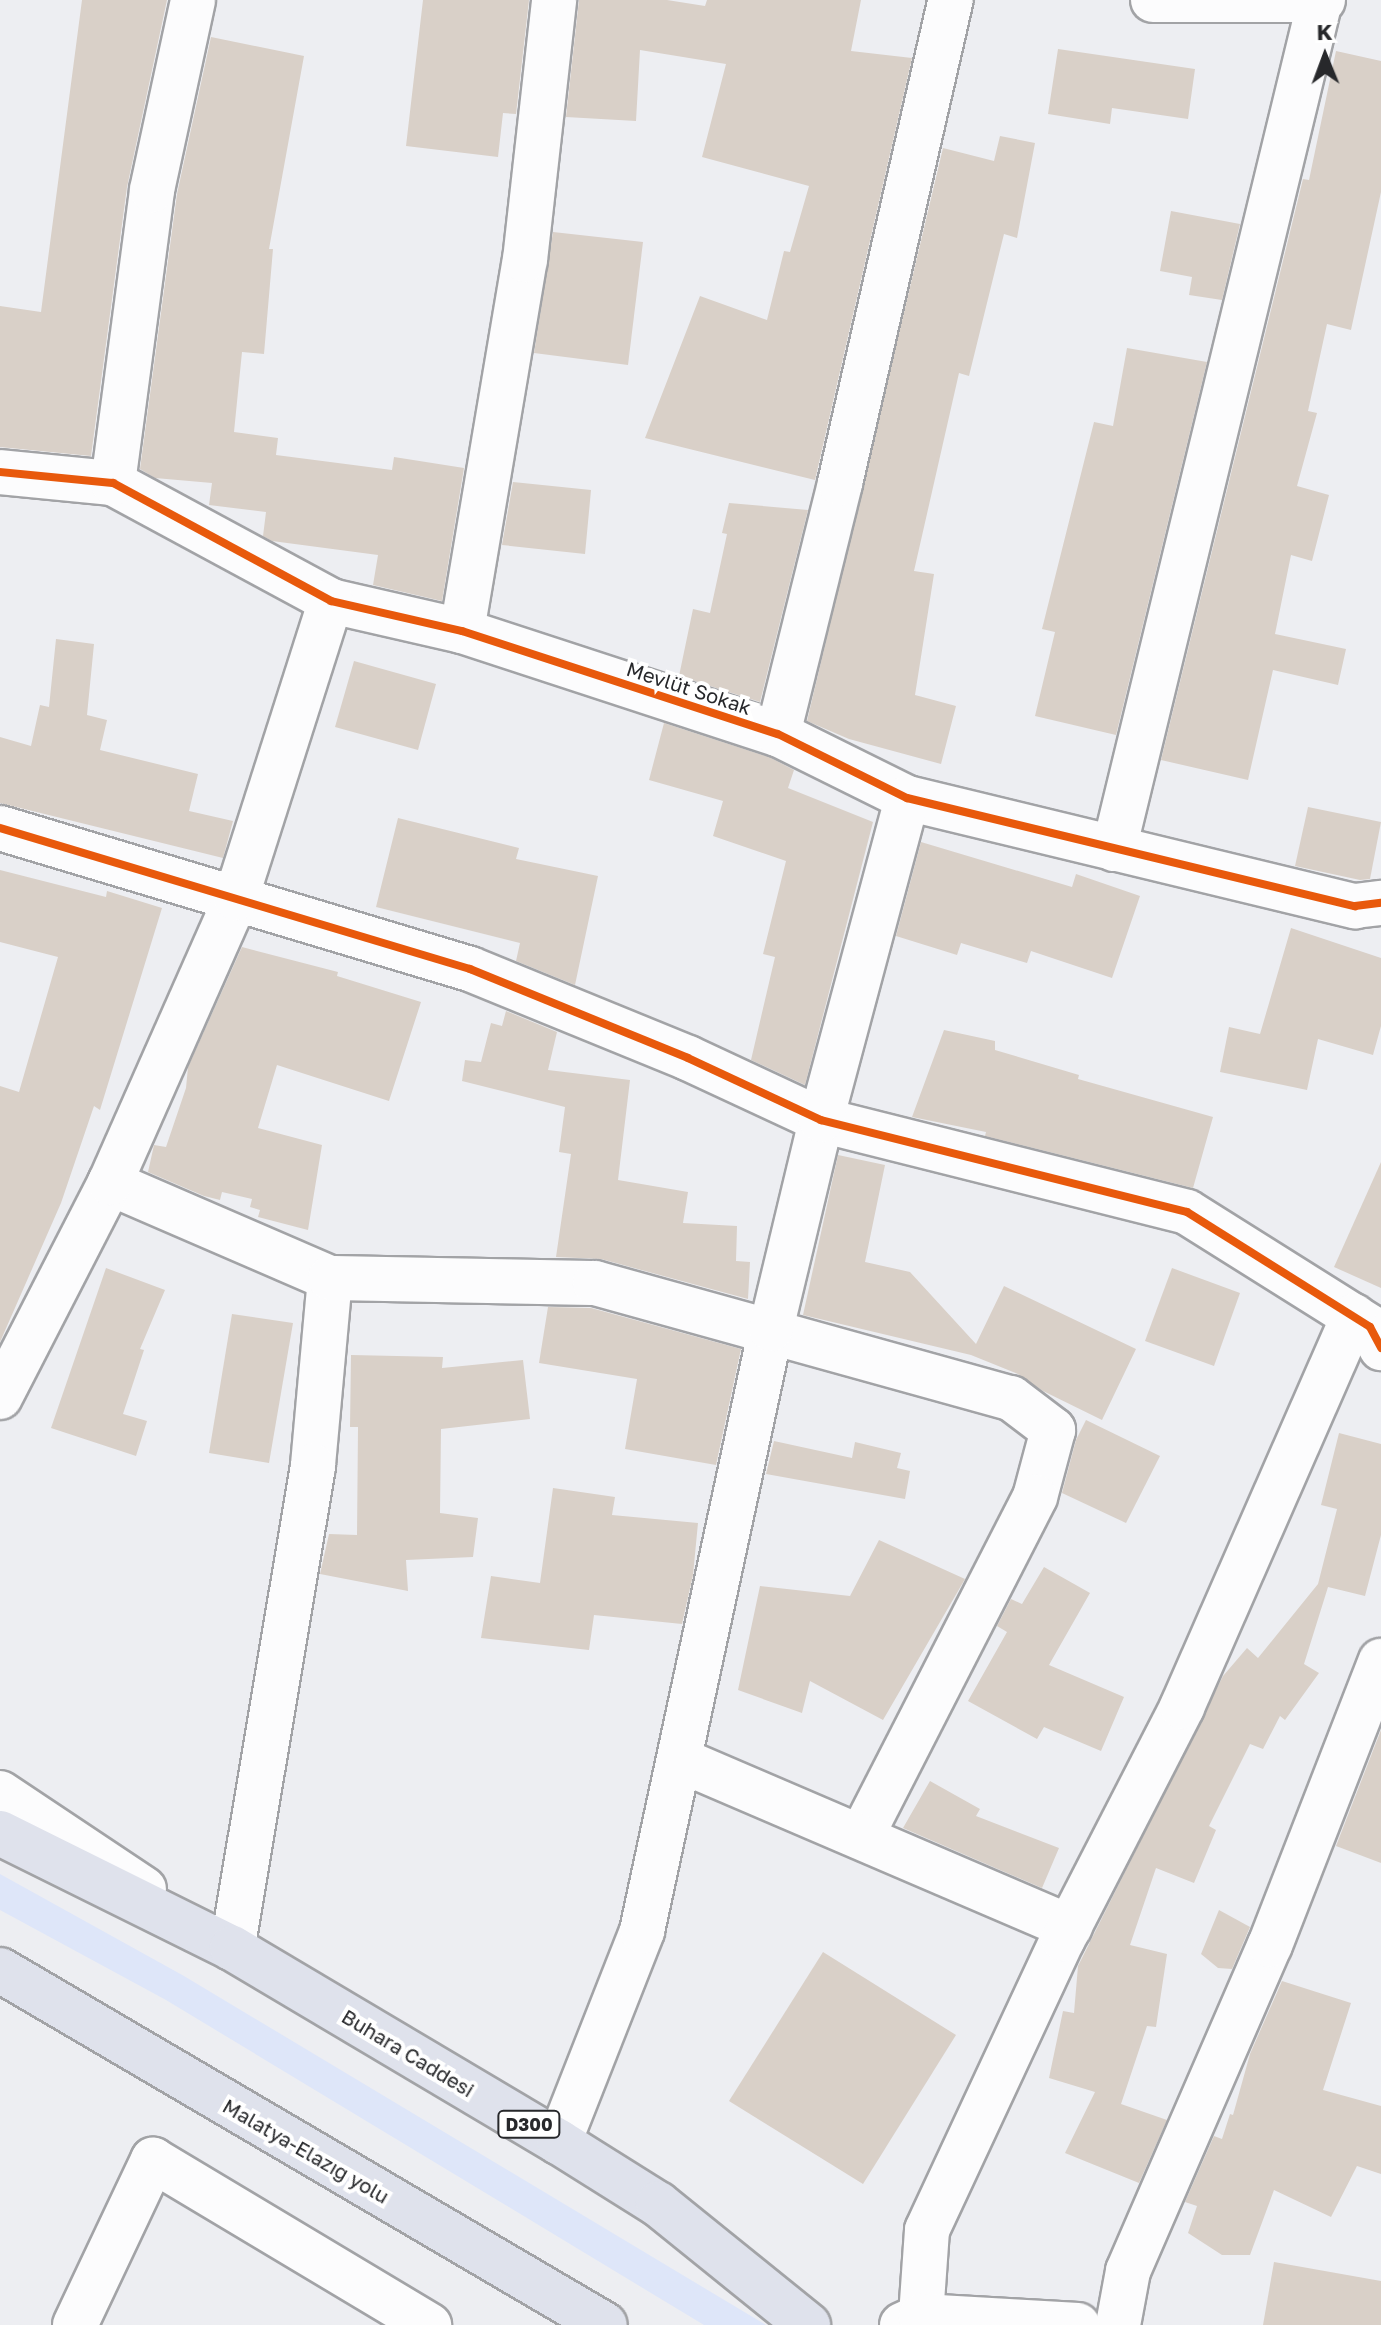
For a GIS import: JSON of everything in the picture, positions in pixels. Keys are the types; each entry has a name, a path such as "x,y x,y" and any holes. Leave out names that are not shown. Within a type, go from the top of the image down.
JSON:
{"highway":[{"path":"0,1833 232,1948"},
{"name":"Buhara Caddesi","path":"232,1948 658,2204 808,2325"},
{"path":"0,1970 127,2048"},
{"name":"Malatya-Elazığ yolu","path":"127,2048 605,2325"}],"street":[{"path":"113,483 152,190 193,0"},
{"path":"462,631 525,260 554,0"},
{"path":"778,734 840,483 951,0"},
{"path":"1114,849 1321,0 1153,0"},
{"name":"Mevlüt Sokak","path":"0,472 113,483 331,601 462,631 778,734 907,798 1355,906 1381,903"},
{"path":"0,1397 110,1183 236,898 331,601"},
{"path":"559,2142 642,1931 771,1329 821,1120 907,798"},
{"path":"0,828 470,969 688,1058 821,1120 1187,1212 1367,1332 1070,1927 927,2230 912,2320 1078,2325"},
{"path":"110,1183 330,1278 595,1283 771,1329 1011,1398 1053,1430 1035,1497 862,1835"},
{"path":"232,1948 313,1466 330,1278"},
{"path":"1118,2325 1128,2271 1270,1945 1381,1661"},
{"path":"680,1760 862,1835 1070,1927"},
{"name":"Buhara Caddesi","path":"0,1793 232,1948"},
{"name":"Malatya-Elazığ yolu","path":"0,1990 127,2048"},
{"path":"75,2325 153,2160 429,2325"}],"shaded area":[{"path":"0,1874 184,1976 766,2325 704,2325 166,2000 0,1910"}],"building":[{"path":"82,0 167,0 127,187 91,456 0,447 0,306 41,312"},
{"path":"423,0 529,0 516,114 503,113 498,157 406,146"},
{"path":"579,0 667,0 705,6 707,0 861,0 851,51 912,58 815,480 645,438 700,296 767,320 784,251 790,252 809,186 702,157 726,64 640,50 636,121 566,117"},
{"path":"211,37 304,56 269,249 273,249 264,354 242,352 234,432 278,438 276,455 392,470 394,457 464,468 442,601 373,585 378,555 272,541 263,536 266,512 209,505 212,483 155,478 140,469 177,194"},
{"path":"1058,49 1195,69 1188,119 1112,108 1110,124 1048,114"},
{"path":"1336,51 1381,61 1381,192 1351,330 1327,324 1308,411 1317,413 1297,486 1329,495 1312,561 1291,555 1275,634 1346,649 1338,685 1273,670 1248,780 1161,760 1303,179 1309,180"},
{"path":"1000,136 1035,143 1017,238 1004,234 969,376 959,373 914,571 934,574 915,695 956,706 941,764 849,739 807,721 943,148 994,161"},
{"path":"1171,211 1240,224 1222,300 1189,295 1192,277 1160,271"},
{"path":"553,232 643,242 628,365 534,353"},
{"path":"1127,348 1207,362 1116,735 1035,716 1055,632 1042,629 1094,422 1113,426"},
{"path":"513,482 591,490 585,554 502,545"},
{"path":"729,503 808,510 760,702 679,676 693,609 710,613 727,534 722,533"},
{"path":"56,639 94,644 87,715 107,720 100,750 198,774 189,811 233,821 223,858 0,803 0,737 31,746 40,705 49,707"},
{"path":"354,661 436,684 418,750 335,727"},
{"path":"664,723 769,757 794,770 788,788 873,822 805,1085 751,1060 775,957 763,954 786,861 713,836 723,801 649,780"},
{"path":"1308,807 1381,822 1370,879 1360,880 1295,866"},
{"path":"398,818 519,848 516,859 598,876 575,985 516,961 520,943 376,907"},
{"path":"921,842 1072,887 1076,874 1140,896 1112,978 1031,951 1027,963 961,943 957,955 896,936"},
{"path":"0,870 106,897 107,891 162,908 100,1110 94,1106 61,1203 0,1342 0,1086 19,1092 58,957 0,942"},
{"path":"1291,928 1381,958 1381,1026 1373,1055 1318,1039 1307,1090 1220,1072 1229,1027 1260,1034"},
{"path":"242,947 338,972 337,976 421,1002 389,1101 277,1065 258,1128 322,1145 308,1230 258,1217 260,1210 250,1207 252,1199 222,1192 220,1200 204,1196 148,1172 154,1145 166,1147 186,1088 188,1067"},
{"path":"506,1011 557,1032 548,1070 630,1080 618,1180 688,1192 683,1223 737,1226 736,1261 750,1262 748,1299 601,1259 556,1257 571,1154 559,1152 565,1107 462,1081 465,1060 481,1062 491,1023 502,1026"},
{"path":"944,1030 995,1041 995,1050 1079,1075 1078,1079 1213,1117 1193,1188 985,1136 986,1132 912,1117"},
{"path":"838,1155 885,1165 865,1262 910,1272 976,1344 1004,1286 1136,1349 1102,1420 1043,1391 1018,1374 971,1355 803,1315"},
{"path":"1381,1162 1381,1288 1334,1267"},
{"path":"106,1268 165,1290 140,1349 144,1350 123,1414 147,1421 136,1456 51,1428"},
{"path":"1172,1268 1240,1293 1214,1366 1145,1341"},
{"path":"548,1307 591,1308 741,1349 716,1465 625,1449 637,1379 539,1363"},
{"path":"232,1314 293,1323 269,1463 209,1453"},
{"path":"351,1355 443,1357 442,1368 523,1360 530,1419 441,1429 440,1513 478,1518 473,1557 406,1560 408,1591 320,1574 329,1534 357,1535 358,1427 350,1427"},
{"path":"1086,1420 1160,1456 1126,1523 1062,1493 1076,1440"},
{"path":"1339,1433 1381,1444 1381,1535 1365,1596 1328,1587 1304,1664 1319,1673 1285,1720 1280,1716 1263,1749 1250,1744 1209,1826 1216,1830 1194,1883 1156,1868 1130,1945 1167,1954 1156,2027 1147,2026 1121,2104 1167,2120 1139,2183 1065,2153 1095,2092 1049,2078 1063,2011 1074,2013 1078,1966 1223,1676 1247,1648 1258,1658 1318,1584 1337,1509 1321,1505"},
{"path":"774,1441 852,1458 855,1442 901,1453 897,1468 910,1471 905,1499 766,1474"},
{"path":"553,1488 615,1497 612,1515 698,1523 693,1575 682,1624 594,1615 589,1650 481,1638 491,1576 540,1583"},
{"path":"879,1540 965,1579 883,1720 810,1681 802,1713 738,1690 760,1586 850,1596"},
{"path":"1044,1567 1090,1593 1049,1665 1124,1697 1101,1751 1044,1727 1037,1739 968,1701 1007,1632 997,1626 1011,1599 1022,1604"},
{"path":"1381,1730 1381,1863 1336,1846"},
{"path":"930,1781 980,1809 976,1816 1059,1848 1042,1888 903,1828"},
{"path":"1219,1910 1250,1927 1232,1969 1218,1968 1201,1954"},
{"path":"823,1952 956,2035 863,2184 729,2101"},
{"path":"1282,1981 1351,2003 1323,2090 1381,2106 1381,2174 1357,2166 1331,2217 1274,2190 1250,2255 1222,2255 1188,2233 1197,2206 1185,2202 1214,2136 1222,2139 1230,2114 1233,2115 1250,2054"},
{"path":"1274,2262 1381,2281 1381,2325 1263,2325"}],"cycle path":[{"path":"0,472 113,483 331,601 462,631 778,734 907,798 1355,906 1381,903"},
{"path":"0,828 470,969 688,1058 821,1120 1187,1212 1370,1327 1381,1348"}]}
